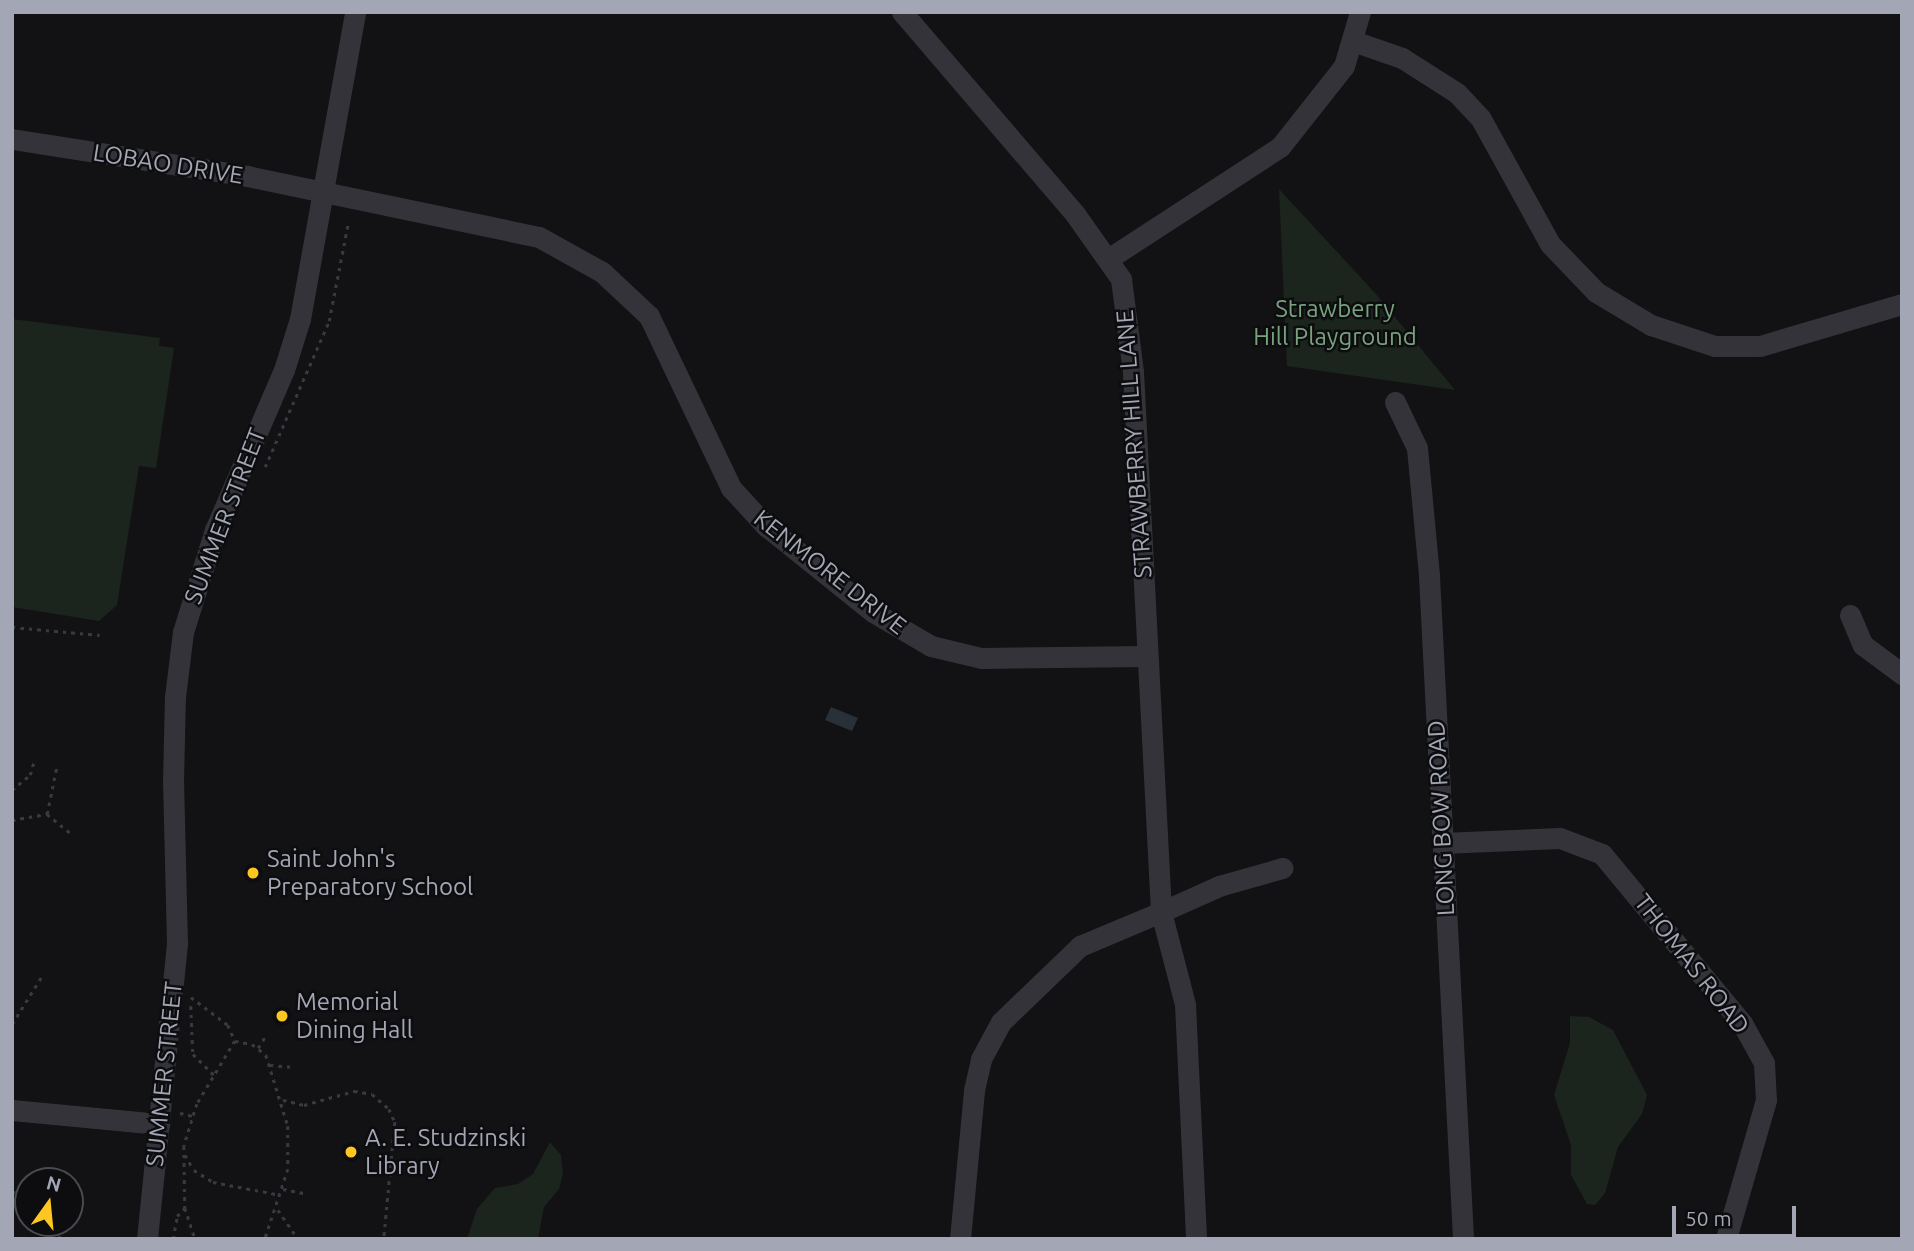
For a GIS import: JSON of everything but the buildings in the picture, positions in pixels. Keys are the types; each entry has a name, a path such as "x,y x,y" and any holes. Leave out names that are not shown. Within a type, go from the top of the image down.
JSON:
{"street":[{"name":"SUMMER STREET","path":"147,1239 177,943 173,782 175,698 183,632 215,530 284,370 300,319 355,12"},
{"name":"STRAWBERRY HILL LANE","path":"902,12 1075,214 1121,279 1129,324 1161,912 1185,1004 1196,1239"},
{"path":"1108,259 1280,147 1344,66 1360,12"},
{"path":"1353,41 1402,58 1457,93 1481,120 1550,244 1596,292 1651,325 1715,346 1760,346 1902,304"},
{"name":"LOBAO DRIVE","path":"12,139 247,176 323,194"},
{"name":"KENMORE DRIVE","path":"323,194 539,237 602,272 649,316 671,355 715,460 748,508 900,630 931,646 981,658 1147,656"},
{"name":"LONG BOW ROAD","path":"1395,402 1417,448 1463,1239"},
{"path":"1850,615 1863,645 1902,674"},
{"name":"THOMAS ROAD","path":"1442,844 1560,838 1602,854 1742,1023 1764,1063 1766,1100 1726,1239"},
{"path":"960,1239 974,1090 981,1059 1001,1022 1080,946 1219,886 1282,868"},
{"path":"12,1110 159,1125"}],"path":[{"path":"259,478 329,321 348,223"},
{"path":"12,625 100,635"},
{"path":"12,790 30,775 34,761"},
{"path":"47,814 57,765"},
{"path":"12,820 47,814 72,834"},
{"path":"12,1024 42,976"},
{"path":"191,984 193,1054 214,1075"},
{"path":"191,997 228,1025 235,1041 258,1048 270,1065 283,1100 288,1126 283,1189 265,1239"},
{"path":"258,1048 265,1037"},
{"path":"195,1239 185,1209 184,1151 193,1116 235,1041"},
{"path":"270,1065 290,1067"},
{"path":"283,1100 304,1105 354,1091 372,1094 389,1109 395,1122 384,1239"},
{"path":"176,1112 193,1116"},
{"path":"177,1148 184,1151 194,1170 213,1182 282,1195"},
{"path":"283,1189 308,1194"},
{"path":"173,1239 177,1216 185,1209"},
{"path":"277,1209 298,1239"}],"green space":[{"name":"Strawberry Hill Playground","path":"1279,189 1376,294 1455,390 1287,366"},
{"path":"12,319 160,338 159,346 174,348 156,468 139,466 117,605 99,621 12,607"},
{"path":"1570,1016 1589,1017 1613,1030 1647,1095 1642,1114 1618,1147 1605,1193 1595,1205 1587,1204 1571,1175 1571,1145 1554,1095 1570,1043"},
{"path":"550,1142 561,1155 563,1174 559,1189 544,1207 538,1239 467,1239 477,1209 495,1188 518,1184 533,1174"}],"shaded area":[{"path":"831,707 858,718 852,731 825,720"}],"place":[{"name":"Saint John's Preparatory School","path":"253,873"},
{"name":"Memorial Dining Hall","path":"282,1016"},
{"name":"A. E. Studzinski Library","path":"351,1152"}]}
